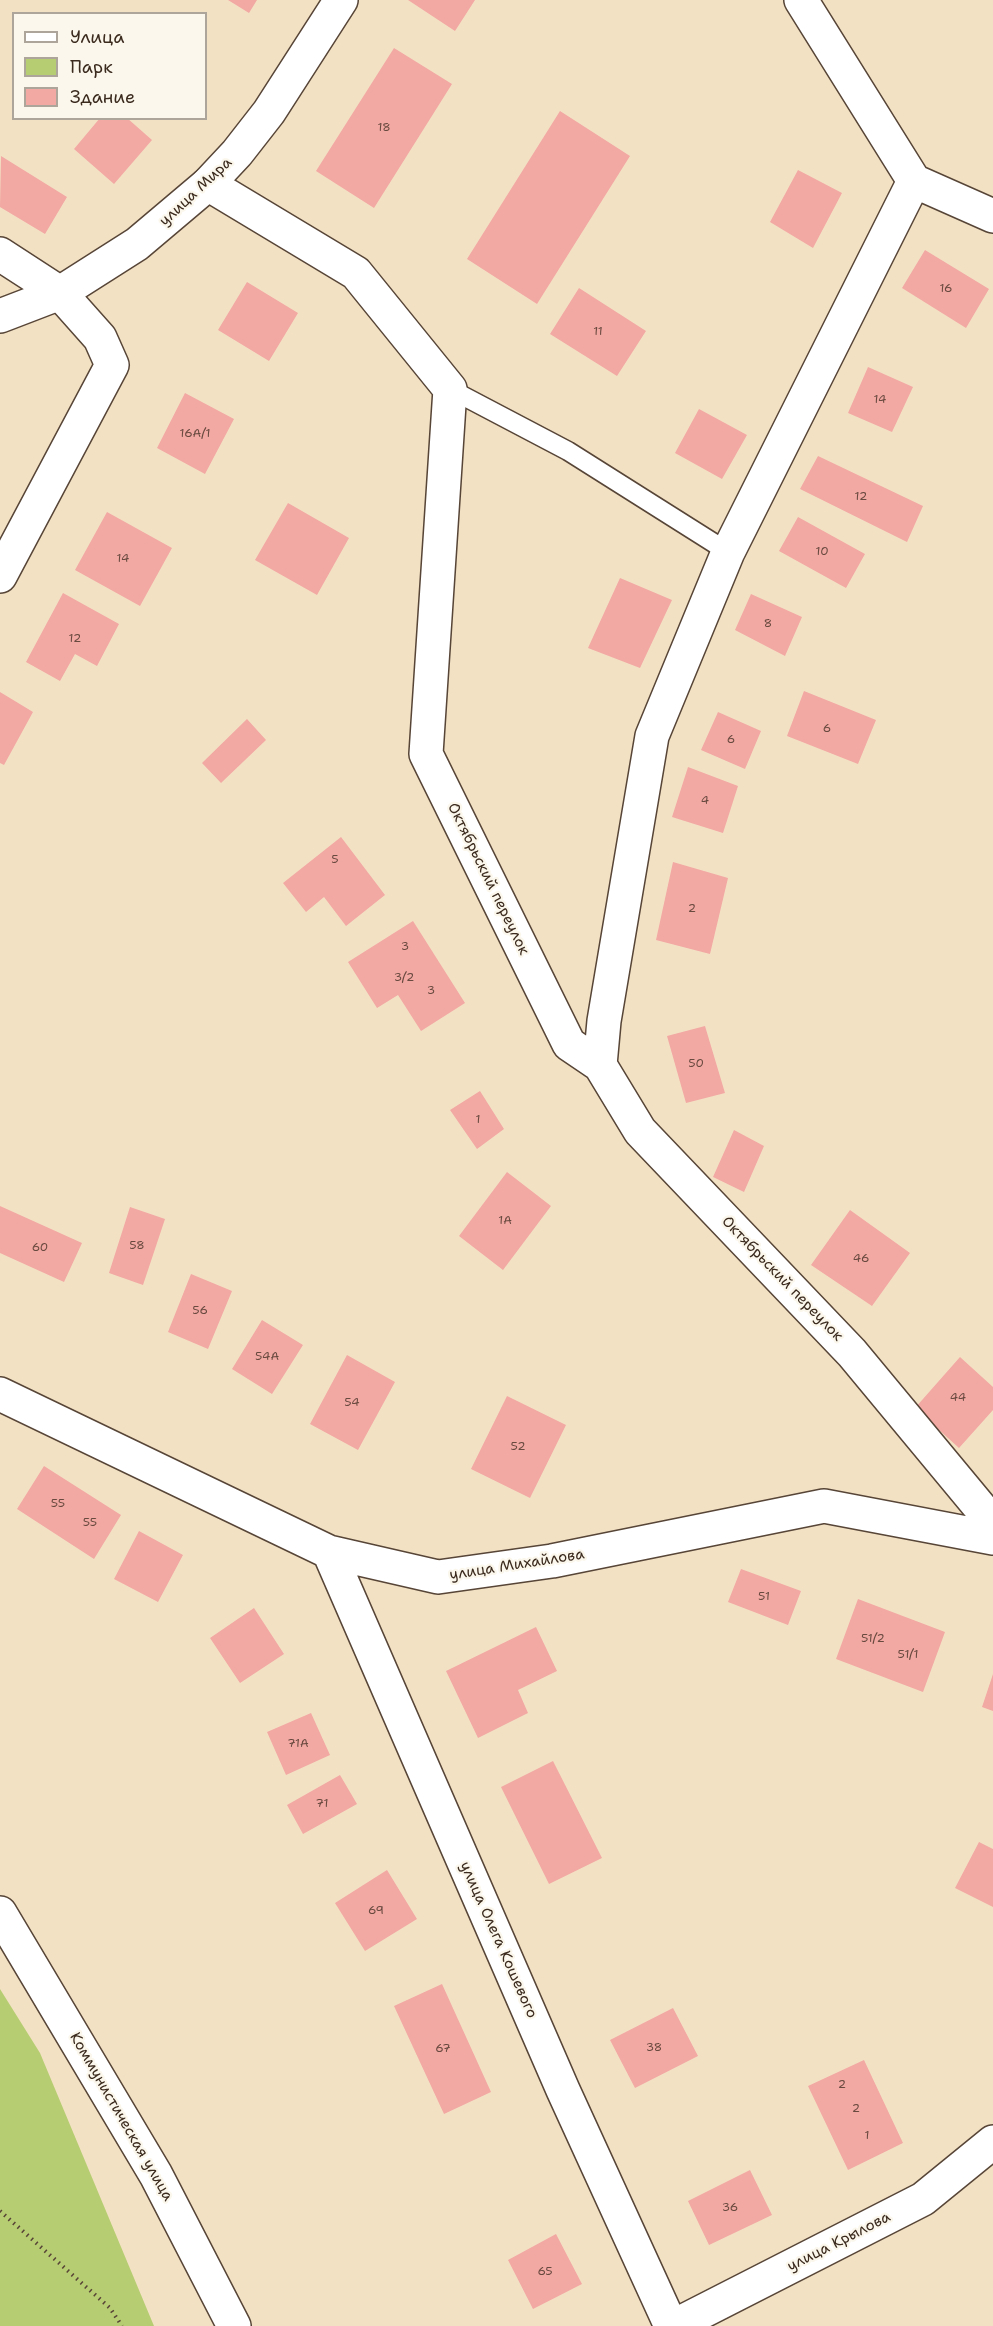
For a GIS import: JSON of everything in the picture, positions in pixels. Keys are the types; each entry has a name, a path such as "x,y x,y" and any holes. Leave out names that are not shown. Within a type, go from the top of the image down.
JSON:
{"street":[{"name":"улица Мира","path":"0,316 60,293 137,244 208,184 237,153 269,112 340,0"},
{"path":"801,0 914,181 993,216"},
{"path":"600,1065 604,1021 652,736 728,552 914,181"},
{"path":"208,184 356,273 450,389"},
{"path":"0,254 60,293 100,338 112,364 0,576"},
{"name":"Октябрьский переулок","path":"450,389 426,754 569,1044 600,1065 640,1131 852,1353 993,1523"},
{"name":"улица Михайлова","path":"0,1394 329,1552 438,1577 552,1561 824,1506 993,1538"},
{"name":"улица Олега Кошевого","path":"329,1552 563,2090 673,2326"},
{"name":"Коммунистическая улица","path":"0,1913 156,2175 234,2326"},
{"name":"улица Крылова","path":"673,2326 923,2199 993,2142"}],"lane":[{"path":"450,389 568,451 728,552"}],"path":[{"path":"0,2211 110,2308 122,2326"}],"green space":[{"path":"0,1989 40,2053 154,2326 0,2326"}],"building":[{"path":"228,0 257,0 249,13"},
{"path":"408,0 475,0 455,31"},
{"path":"394,48 452,84 374,208 316,171"},
{"path":"560,111 630,156 537,304 467,259"},
{"path":"98,120 129,120 152,140 114,184 74,149"},
{"path":"1,156 67,197 45,234 0,207"},
{"path":"798,170 842,193 813,248 770,222"},
{"path":"925,250 989,289 966,328 902,288"},
{"path":"247,282 298,313 269,361 218,330"},
{"path":"579,288 646,331 617,376 550,334"},
{"path":"868,367 913,387 892,432 848,413"},
{"path":"185,393 234,419 205,474 157,448"},
{"path":"699,409 747,435 722,479 675,453"},
{"path":"818,456 923,506 907,542 800,489"},
{"path":"288,503 349,538 317,595 255,560"},
{"path":"107,512 172,548 140,606 75,570"},
{"path":"798,517 865,554 846,588 779,551"},
{"path":"620,578 672,600 640,668 588,648"},
{"path":"63,593 119,624 97,666 75,654 60,681 26,662"},
{"path":"751,594 802,617 785,656 735,630"},
{"path":"804,691 876,720 858,764 787,736"},
{"path":"0,692 33,712 4,765 0,763"},
{"path":"718,712 761,731 745,769 701,750"},
{"path":"247,719 266,740 221,783 202,763"},
{"path":"688,767 738,786 723,833 672,817"},
{"path":"341,837 385,895 346,926 324,897 306,912 283,883"},
{"path":"673,862 728,878 710,954 656,940"},
{"path":"413,921 465,1003 421,1031 398,995 377,1008 348,962"},
{"path":"705,1026 725,1093 686,1103 667,1036"},
{"path":"480,1091 504,1129 477,1149 450,1110"},
{"path":"734,1130 764,1146 744,1192 713,1177"},
{"path":"507,1172 551,1206 503,1270 459,1236"},
{"path":"0,1206 82,1243 64,1282 0,1253"},
{"path":"130,1207 165,1219 143,1285 109,1273"},
{"path":"850,1210 910,1253 872,1306 811,1265"},
{"path":"191,1274 232,1291 208,1349 168,1332"},
{"path":"262,1320 303,1345 272,1394 232,1369"},
{"path":"347,1355 395,1382 358,1450 310,1424"},
{"path":"960,1357 993,1387 993,1410 959,1448 915,1408"},
{"path":"507,1396 566,1425 530,1498 471,1469"},
{"path":"44,1466 121,1515 94,1559 17,1509"},
{"path":"139,1531 183,1555 158,1602 114,1579"},
{"path":"741,1569 801,1591 788,1625 728,1602"},
{"path":"858,1599 945,1632 923,1692 836,1659"},
{"path":"254,1608 284,1654 240,1683 210,1638"},
{"path":"536,1627 557,1671 518,1690 528,1713 478,1738 446,1671"},
{"path":"993,1674 993,1711 982,1707"},
{"path":"311,1713 330,1755 286,1775 267,1732"},
{"path":"553,1761 602,1858 549,1884 501,1787"},
{"path":"340,1775 357,1804 303,1834 287,1805"},
{"path":"979,1842 993,1849 993,1907 955,1888"},
{"path":"387,1870 417,1919 365,1951 335,1903"},
{"path":"442,1984 491,2092 444,2114 394,2006"},
{"path":"673,2008 698,2056 635,2088 610,2040"},
{"path":"864,2060 903,2143 848,2170 808,2086"},
{"path":"750,2170 772,2215 709,2245 688,2201"},
{"path":"556,2234 582,2284 533,2309 508,2260"}]}
